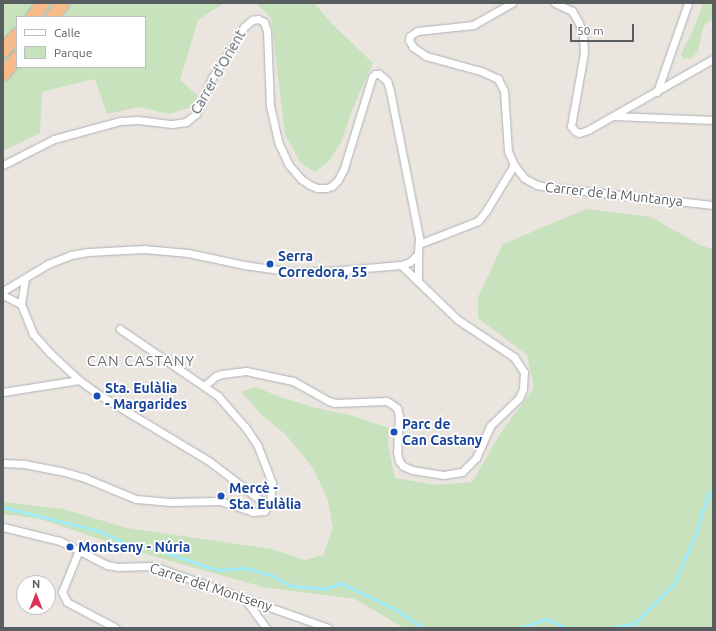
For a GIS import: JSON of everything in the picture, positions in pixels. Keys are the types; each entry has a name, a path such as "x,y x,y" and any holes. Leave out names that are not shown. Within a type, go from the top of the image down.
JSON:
{"highway":[{"path":"33,16 42,3"},
{"path":"53,16 62,3"},
{"path":"3,50 16,35"},
{"path":"3,73 16,58"}],"street":[{"name":"Carrer de la Muntanya","path":"512,3 473,25 417,31 410,36 409,40 413,47 426,56 481,71 498,79 504,91 507,145 514,165 524,178 537,185 547,187 713,205"},
{"path":"555,3 572,11 579,23 583,35 584,53 572,119 572,128 579,133 585,132 712,60"},
{"path":"657,92 688,3"},
{"name":"Carrer d'Orient","path":"3,164 54,139 120,121 138,120 180,124 192,119 199,108 217,68 244,27 252,20 258,19 264,22 267,31 270,106 281,149 289,165 301,179 310,185 317,188 326,188 332,186 338,180 344,168 372,77 375,74 379,74 387,81 419,244 418,281"},
{"path":"614,116 713,120"},
{"path":"419,244 478,220 486,211 514,165"},
{"path":"3,291 48,264 71,255 88,252 160,250 188,253 244,265 293,272 331,271 401,265 410,262 418,254"},
{"path":"204,386 216,376 246,371 293,381 335,403 390,403 397,408 399,416 398,452 403,466 412,470 443,475 462,472 476,458 490,426 519,398 523,389 524,372 514,357 458,320 401,265"},
{"path":"25,279 21,304 33,334 79,380 169,438 209,461 268,506"},
{"path":"3,295 21,304"},
{"path":"3,463 24,464 61,471 85,478 136,499 169,502 220,501 253,512 264,511 268,506 272,494 272,483 258,446 218,396 120,329"},
{"path":"3,392 79,380"},
{"name":"Carrer del Montseny","path":"3,527 60,541 107,565 118,567 150,566 328,628"},
{"path":"79,550 62,592 67,602 116,628"},
{"path":"245,599 266,628"}],"green space":[{"path":"3,3 224,3 198,20 180,80 198,96 191,107 169,114 139,107 107,114 95,79 42,92 40,133 3,151"},
{"path":"256,3 314,3 332,24 373,63 352,110 342,141 330,160 315,172 300,162 285,134 271,18"},
{"path":"703,3 713,3 713,20 707,22 703,28 698,51 692,58 684,59 681,54 695,26"},
{"path":"586,209 651,217 702,246 713,249 713,628 404,628 355,599 263,587 139,552 40,519 3,514 3,502 63,509 127,528 272,549 305,560 323,555 333,528 328,500 313,468 286,435 263,416 241,392 256,387 280,397 316,408 350,415 389,428 388,444 395,478 436,485 472,482 500,434 534,388 527,355 478,318 478,297 503,244"}],"waterway":[{"path":"634,628 635,623 674,584 695,535 708,494 713,491"},
{"path":"3,507 100,531 125,543 147,546 217,570 246,568 271,575 292,586 324,589 341,583 397,610 423,628"},
{"path":"519,628 546,619 567,628"},
{"path":"611,628 634,623"}],"place":[{"name":"Serra Corredora, 55","path":"270,264"},
{"name":"Sta. Eulàlia - Margarides","path":"97,396"},
{"name":"Parc de Can Castany","path":"394,432"},
{"name":"Mercè - Sta. Eulàlia","path":"221,496"},
{"name":"Montseny - Núria","path":"70,547"}],"district":[{"name":"CAN CASTANY","path":"141,361"}]}
